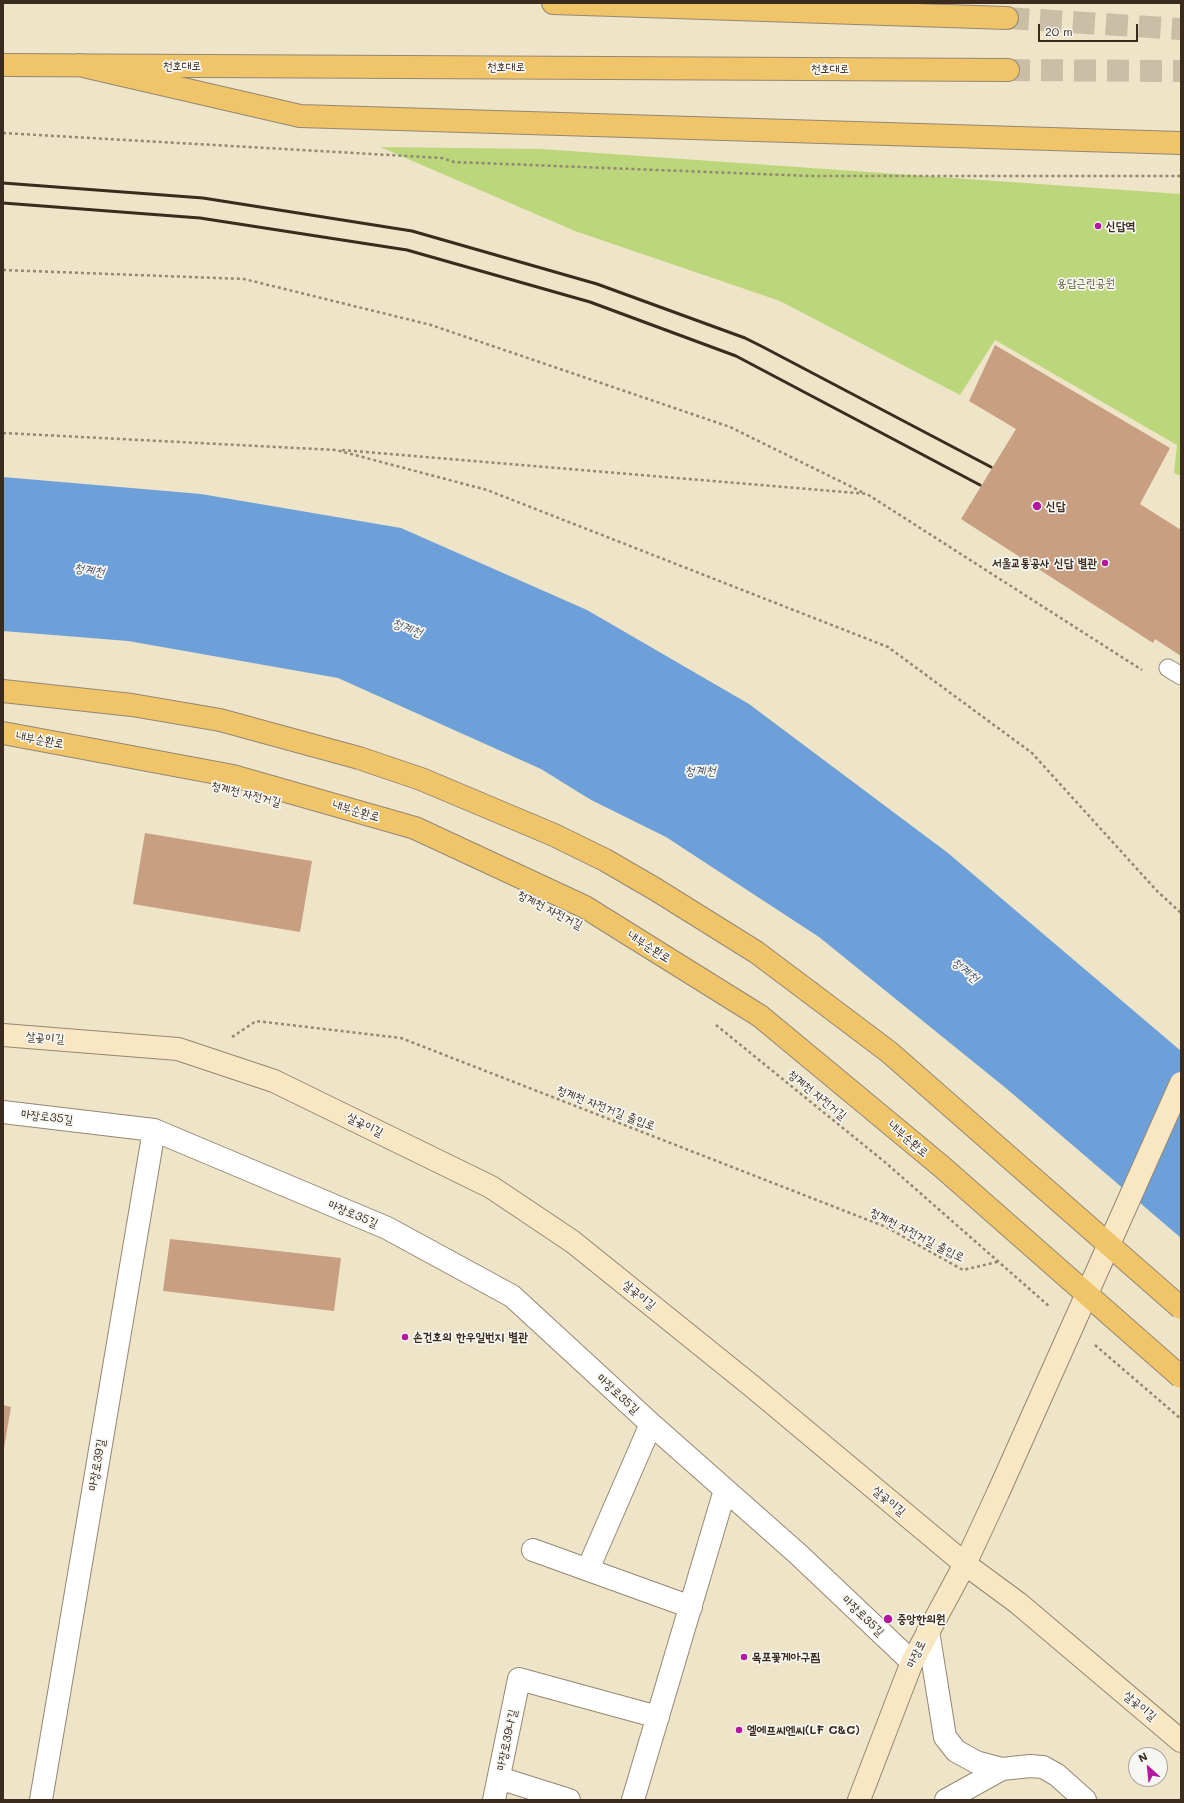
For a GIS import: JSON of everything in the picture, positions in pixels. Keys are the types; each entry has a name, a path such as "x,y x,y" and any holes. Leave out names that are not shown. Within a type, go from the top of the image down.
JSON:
{"main road":[{"path":"553,3 1007,18"},
{"name":"천호대로","path":"3,65 1008,70"},
{"path":"79,65 300,116 1181,143"},
{"path":"3,691 132,705 220,720 290,738 360,758 421,779 554,835 605,860 655,889 756,952 889,1052 1181,1308"},
{"name":"내부순환로","path":"3,733 233,776 415,828 585,907 760,1016 941,1166 1181,1377"},
{"name":"살곶이길","path":"3,1035 178,1049 201,1056 274,1081 491,1187 573,1242 753,1387 965,1564 1018,1603 1181,1741"},
{"name":"마장로","path":"860,1800 912,1662 965,1564 998,1493 1181,1083"}],"street":[{"name":"마장로35길","path":"3,1112 154,1130 387,1228 512,1296 651,1424 798,1554 912,1662"},
{"name":"마장로39길","path":"40,1800 154,1130"},
{"name":"마장로35길","path":"588,1569 651,1424"},
{"path":"633,1800 725,1490"},
{"path":"533,1550 691,1607"},
{"path":"928,1632 945,1737 956,1751 976,1762 1002,1769 1030,1766 1042,1767 1057,1775 1085,1800"},
{"name":"마장로39나길","path":"494,1800 519,1679 658,1717"},
{"path":"946,1800 1002,1769"},
{"path":"499,1778 569,1800"}],"path":[{"path":"3,133 442,158 454,162 794,175 1181,176"},
{"path":"3,270 244,279 431,325 730,427 867,494 1148,674"},
{"path":"3,433 336,450 867,494"},
{"path":"336,450 487,490 888,647 1032,753 1157,891 1181,913"},
{"name":"청계천 자전거길 출입로","path":"201,1056 256,1021 401,1038 886,1227 963,1270 997,1262"},
{"name":"청계천 자전거길","path":"710,1021 886,1163 997,1262"}],"green space":[{"name":"용답근린공원","path":"380,147 541,149 1181,194 1181,476 1174,473 1177,445 995,340 960,395 780,301 575,231"}],"water":[{"name":"청계천","path":"3,477 201,494 401,528 587,610 749,704 948,853 1181,1051 1181,1240 1119,1188 746,896 541,769 338,678 128,641 3,631"}],"pier":[{"path":"573,791 666,837 819,937 1007,1089 1181,1238 1181,1242 1118,1189 745,898"}],"building":[{"name":"서울교통공사 신답 별관","path":"995,345 1170,448 1140,504 1181,530 1181,656 1155,639 1153,643 961,519 1016,429 969,401"},
{"path":"145,833 312,861 300,932 133,904"},
{"path":"170,1239 341,1258 334,1311 163,1291"},
{"path":"3,1405 11,1407 4,1448 3,1448"}],"tunnel":[{"path":"1007,18 1181,29"},
{"path":"1008,70 1181,71"}],"railway":[{"path":"3,183 203,198 412,231 597,284 745,338 991,467"},
{"path":"3,203 200,218 407,250 590,302 736,356 980,485"}],"place":[{"name":"신답역","path":"1098,226"},
{"name":"신답","path":"1037,506"},
{"name":"서울교통공사 신답 별관","path":"1105,563"},
{"name":"손건호의 한우일번지 별관","path":"405,1337"},
{"name":"중앙한의원","path":"888,1619"},
{"name":"목포꽃게아구찜","path":"744,1657"},
{"name":"엘에프씨엔씨(LF C&C)","path":"739,1730"}]}
